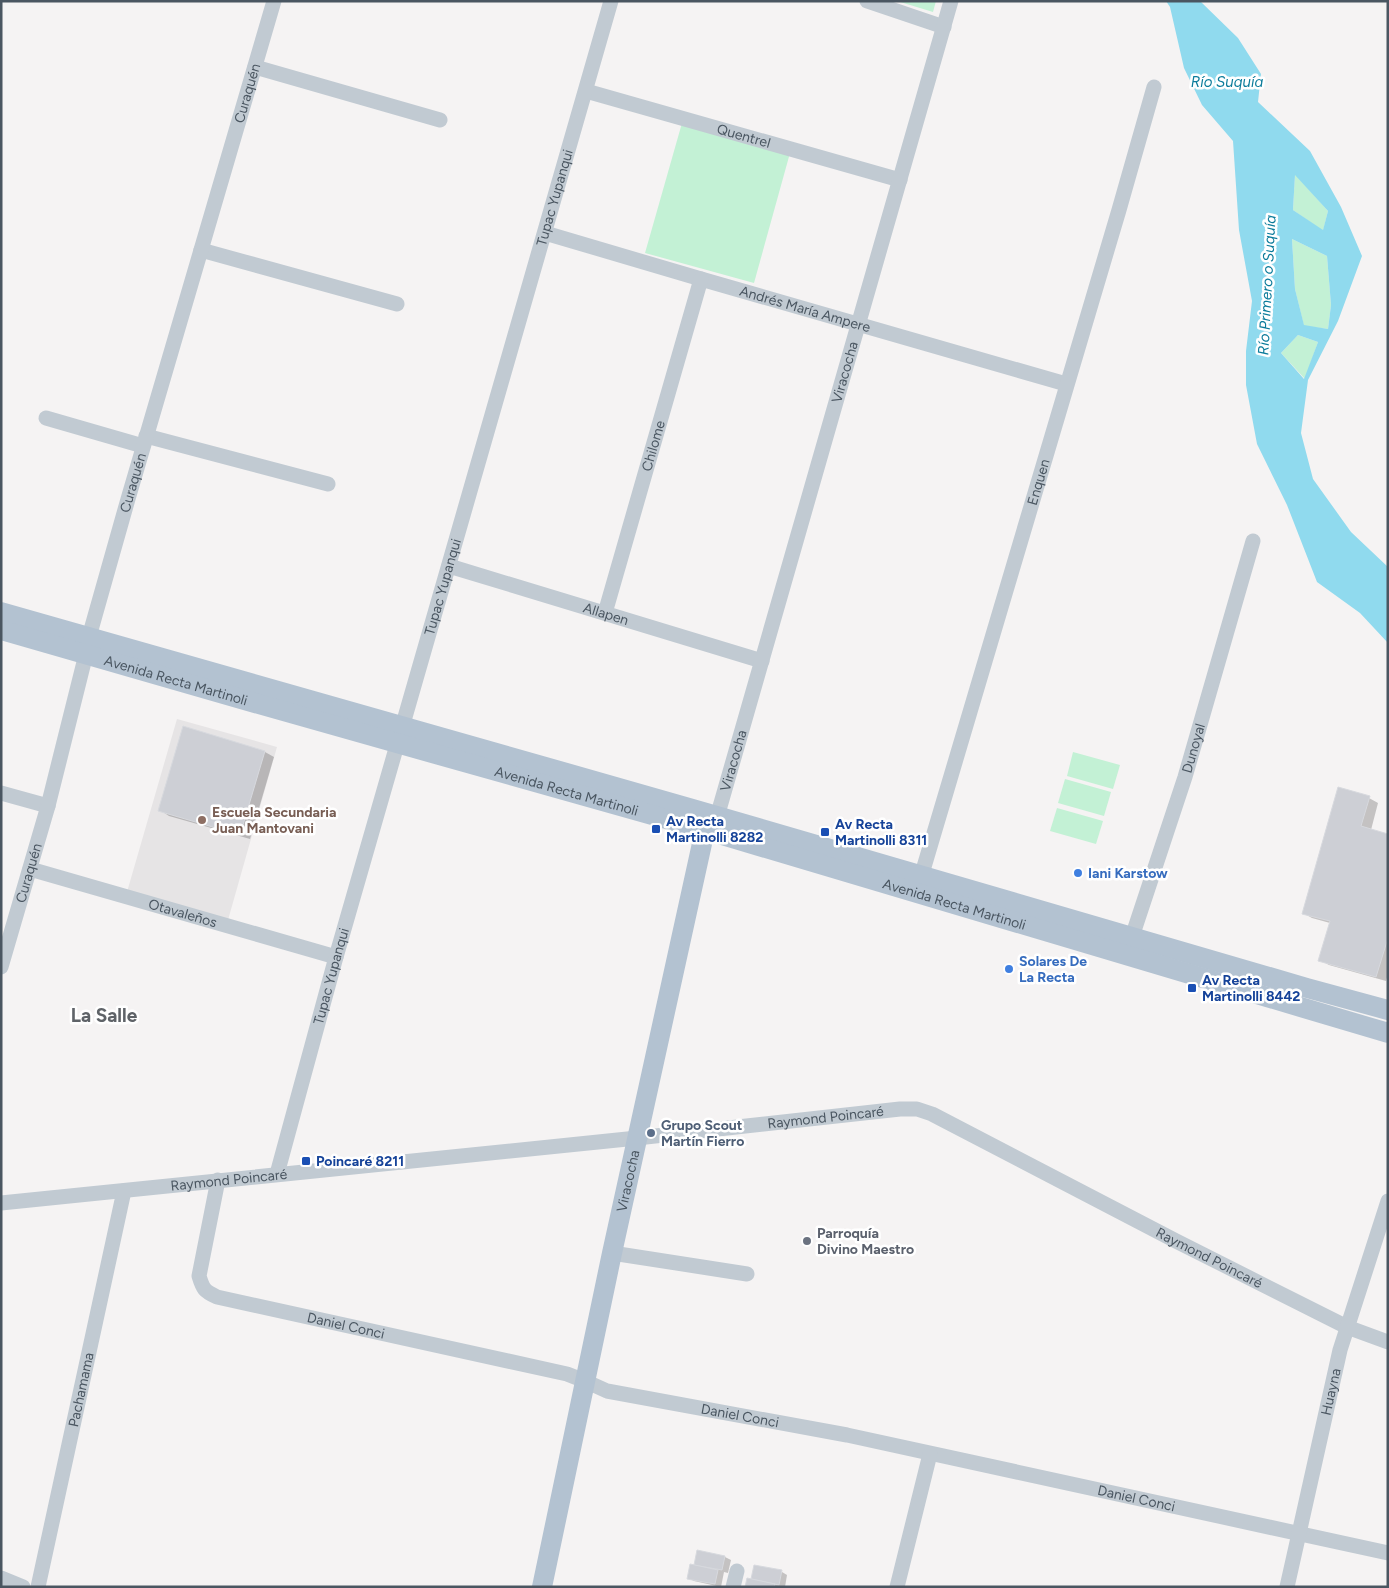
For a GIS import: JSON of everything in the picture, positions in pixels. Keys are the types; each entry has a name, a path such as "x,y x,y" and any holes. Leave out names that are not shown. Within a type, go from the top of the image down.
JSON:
{"main road":[{"name":"Avenida Recta Martinoli","path":"1,612 87,646"},
{"name":"Avenida Recta Martinoli","path":"1,630 87,646 711,823 1129,946 1307,988 1388,1010"},
{"name":"Avenida Recta Martinoli","path":"711,823 922,877 1346,1021 1388,1033"},
{"name":"Viracocha","path":"542,1587 637,1138 711,823"},
{"path":"1346,1021 1377,1021 1388,1024"}],"street":[{"name":"Curaquén","path":"1,967 48,806 87,646 274,1"},
{"name":"Tupac Yupanqui","path":"277,1174 336,957 612,1"},
{"path":"867,1 944,27"},
{"name":"Viracocha","path":"711,823 762,661 951,1"},
{"path":"255,67 440,120"},
{"name":"Enquen","path":"922,877 1154,87"},
{"name":"Quentrel","path":"586,91 900,180"},
{"name":"Andrés María Ampere","path":"545,233 701,280 858,323 1066,384"},
{"path":"201,250 397,304"},
{"name":"Chilome","path":"605,613 701,280"},
{"path":"46,418 328,484"},
{"name":"Dunoyal","path":"1129,946 1185,777 1253,541"},
{"name":"Allapen","path":"449,566 762,661"},
{"path":"1,793 48,806"},
{"name":"Otavaleños","path":"30,869 336,957"},
{"name":"Raymond Poincaré","path":"1,1203 900,1109 918,1109 932,1114 1176,1241 1347,1327 1388,1342"},
{"name":"Daniel Conci","path":"218,1180 200,1276 203,1288 217,1297 567,1374 607,1391 847,1435 1388,1553"},
{"name":"Pachamama","path":"38,1587 124,1190"},
{"name":"Huayna","path":"1286,1587 1340,1350 1388,1201"},
{"path":"612,1253 746,1274"},
{"path":"897,1587 930,1454"},
{"path":"733,1587 737,1571"},
{"path":"1,1578 23,1587"}],"shaded area":[{"name":"Escuela Secundaria Juan Mantovani","path":"177,719 277,747 228,920 127,892"}],"green space":[{"path":"897,1 936,1 933,12"},
{"path":"682,123 790,153 754,283 645,253"},
{"path":"1295,174 1328,211 1323,231 1293,210"},
{"path":"1292,239 1327,256 1331,305 1328,329 1304,326 1295,289"},
{"path":"1298,335 1318,342 1305,379 1281,353"},
{"path":"1073,752 1120,765 1113,789 1067,776"},
{"path":"1065,779 1111,792 1104,816 1058,803"},
{"path":"1057,808 1103,821 1096,844 1050,831"}],"water":[{"name":"Río Suquía","path":"1166,1 1200,1 1238,38 1261,74 1258,102 1310,151 1341,207 1362,256 1338,321 1308,380 1301,433 1313,479 1351,532 1388,567 1388,643 1360,613 1317,582 1287,505 1257,444 1246,385 1246,351 1252,301 1239,230 1233,141 1202,105 1184,68 1170,7","holes":["1295,175 1328,211 1323,230 1293,210","1292,239 1327,256 1331,305 1328,329 1304,325 1295,289","1298,335 1318,342 1304,379 1281,353"]}],"building":[{"path":"183,726 265,751 240,835 158,811"},
{"path":"1338,787 1370,796 1361,826 1388,834 1388,938 1376,977 1318,961 1330,921 1302,914"},
{"path":"697,1550 725,1556 722,1570 694,1565"},
{"path":"690,1564 718,1570 715,1584 687,1579"},
{"path":"754,1565 782,1570 779,1585 751,1579"},
{"path":"747,1578 775,1584 774,1587 745,1587"}],"place":[{"name":"Escuela Secundaria Juan Mantovani","path":"202,820"},
{"name":"Av Recta Martinolli 8282","path":"656,829"},
{"name":"Av Recta Martinolli 8311","path":"825,832"},
{"name":"Iani Karstow","path":"1078,873"},
{"name":"Solares De La Recta","path":"1009,969"},
{"name":"Av Recta Martinolli 8442","path":"1192,988"},
{"name":"Grupo Scout Martín Fierro","path":"651,1133"},
{"name":"Poincaré 8211","path":"306,1161"},
{"name":"Parroquía Divino Maestro","path":"807,1241"}],"district":[{"name":"La Salle","path":"104,1015"}],"water label":[{"name":"Río Primero o Suquía","path":"1267,285"}]}
